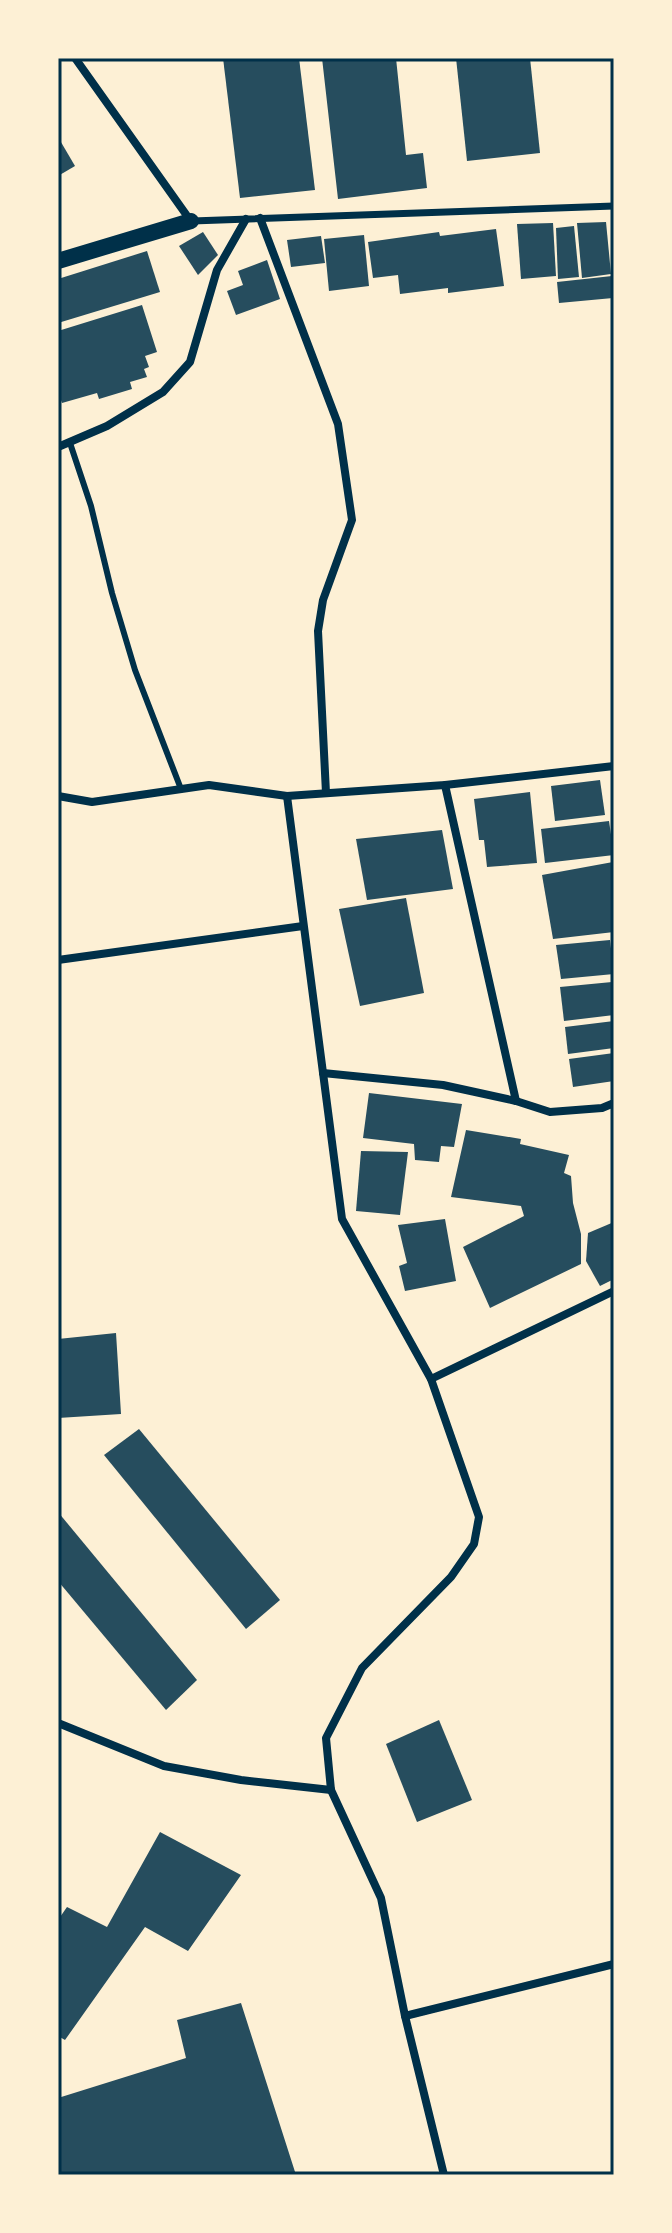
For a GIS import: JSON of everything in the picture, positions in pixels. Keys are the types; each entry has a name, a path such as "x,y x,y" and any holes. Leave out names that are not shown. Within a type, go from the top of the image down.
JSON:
{"main road":[{"path":"58,261 191,221"}],"street":[{"path":"75,58 191,221 614,206"},
{"path":"260,218 338,424 352,520 323,600 318,631 326,793"},
{"path":"58,447 107,426 163,392 190,362 217,270 246,219"},
{"path":"58,796 92,802 209,785 287,796 445,785 614,766"},
{"path":"445,785 516,1101"},
{"path":"287,796 342,1219 431,1379 479,1517 474,1544 451,1577 362,1668 326,1738 331,1790 381,1898 405,2016 444,2175"},
{"path":"58,960 303,926"},
{"path":"323,1073 443,1085 550,1112 602,1108 614,1103"},
{"path":"602,1108 614,1113"},
{"path":"431,1379 614,1291"},
{"path":"58,1723 164,1766 241,1780 331,1790"},
{"path":"405,2016 614,1964"}],"lane":[{"path":"70,443 91,506 135,670 181,789"}],"building":[{"path":"223,58 299,58 315,190 240,198"},
{"path":"322,58 396,58 406,155 423,153 427,188 338,199"},
{"path":"456,58 530,58 540,153 467,161"},
{"path":"58,137 75,166 58,176"},
{"path":"606,222 611,274 582,278 577,223"},
{"path":"553,223 556,276 521,279 517,224"},
{"path":"574,226 579,277 558,279 556,228"},
{"path":"496,229 504,286 448,293 448,288 400,294 398,275 373,278 368,242 439,232 440,236"},
{"path":"203,232 218,255 198,275 179,246"},
{"path":"364,235 369,286 329,291 324,239"},
{"path":"321,236 325,263 291,267 287,240"},
{"path":"147,251 160,292 58,323 58,279"},
{"path":"267,260 280,299 236,315 227,291 243,285 238,271"},
{"path":"612,276 613,298 559,303 557,282"},
{"path":"142,305 157,352 145,356 149,367 144,369 147,377 130,382 132,389 99,399 97,393 62,403 58,392 58,331"},
{"path":"600,780 605,815 555,821 551,786"},
{"path":"530,792 537,863 487,867 484,840 479,840 474,799"},
{"path":"609,821 614,855 545,863 541,829"},
{"path":"442,830 453,889 367,900 356,839"},
{"path":"613,862 614,932 553,939 542,875"},
{"path":"406,898 424,993 360,1006 339,909"},
{"path":"610,940 614,974 561,979 556,945"},
{"path":"612,982 614,1015 564,1021 560,987"},
{"path":"614,1021 614,1048 568,1054 565,1027"},
{"path":"614,1053 614,1081 573,1087 569,1059"},
{"path":"369,1093 462,1104 454,1147 441,1146 439,1162 415,1160 414,1144 363,1138"},
{"path":"466,1130 521,1139 520,1144 569,1155 564,1173 571,1176 573,1203 581,1234 581,1264 490,1308 463,1247 524,1216 521,1206 451,1197"},
{"path":"361,1151 408,1152 400,1215 356,1211"},
{"path":"445,1219 456,1281 405,1291 399,1266 407,1263 398,1225"},
{"path":"614,1222 614,1279 600,1286 586,1261 588,1233"},
{"path":"116,1333 121,1414 58,1418 58,1339"},
{"path":"139,1429 280,1600 246,1629 104,1455"},
{"path":"58,1512 197,1680 166,1710 58,1581"},
{"path":"439,1720 472,1800 417,1822 386,1744"},
{"path":"160,1832 241,1875 188,1951 145,1927 65,2040 58,2036 58,1920 67,1907 107,1927"},
{"path":"241,2003 296,2175 58,2175 58,2098 186,2058 177,2020"}]}
